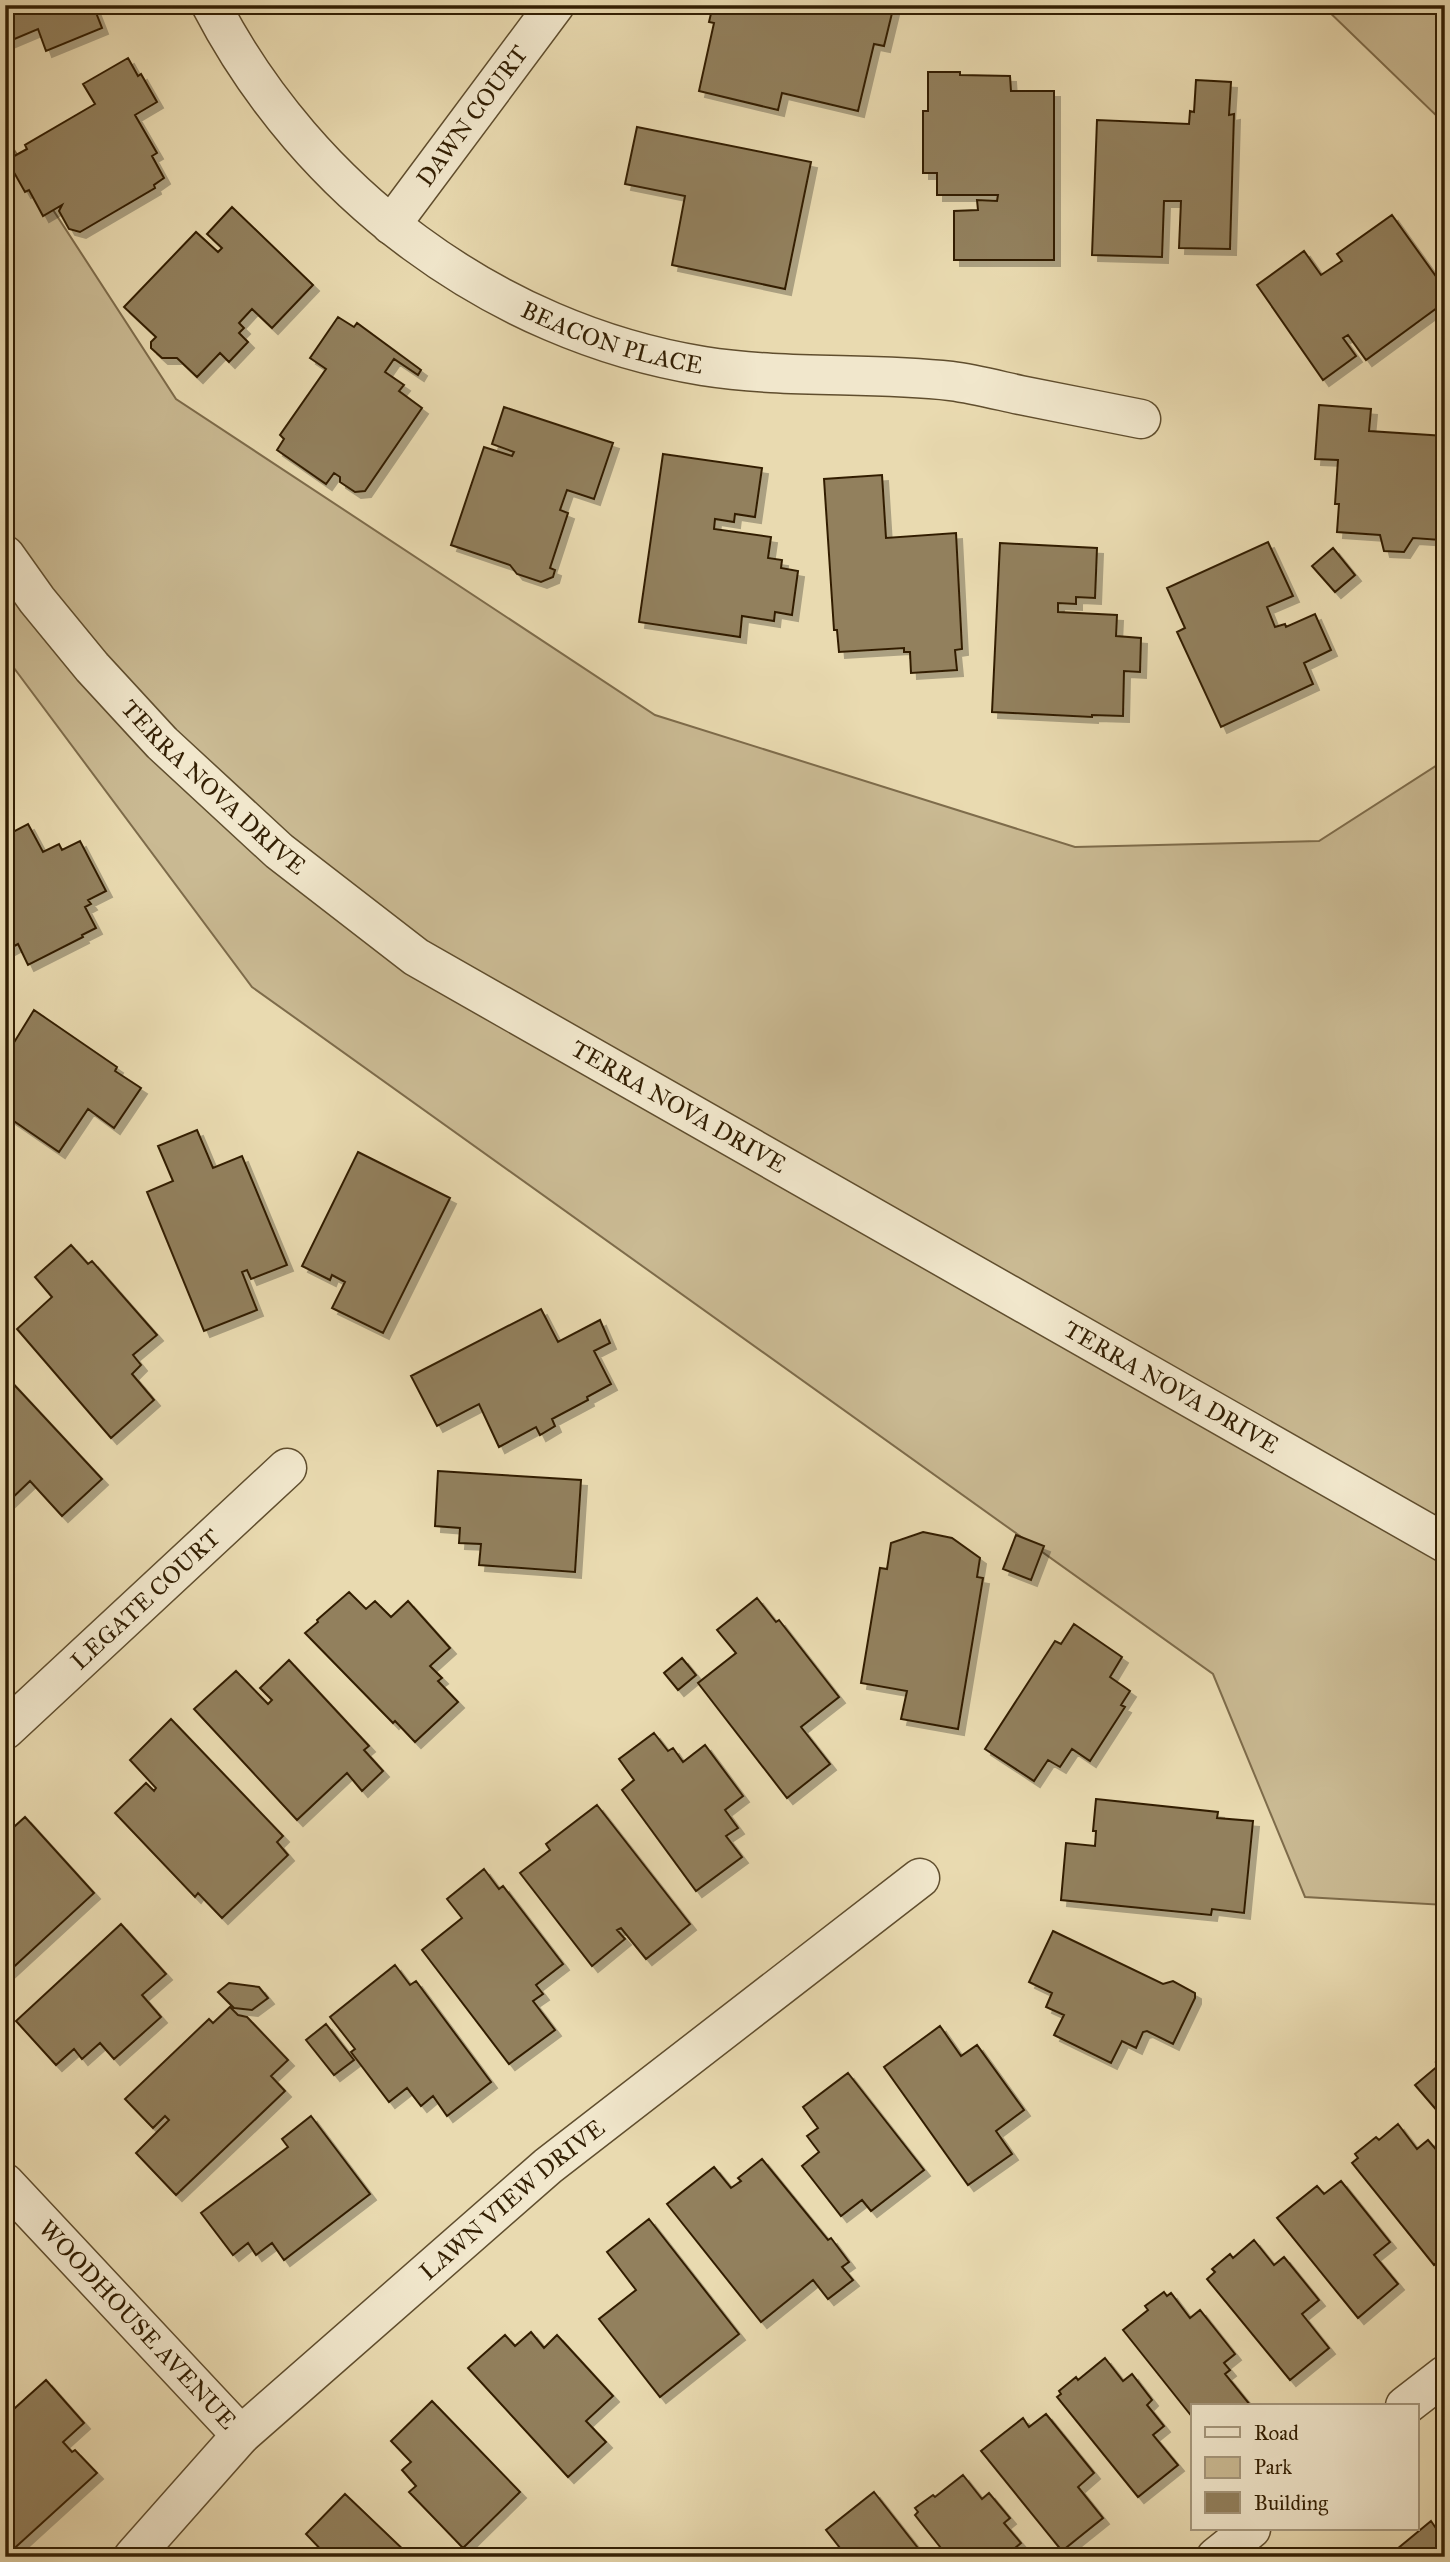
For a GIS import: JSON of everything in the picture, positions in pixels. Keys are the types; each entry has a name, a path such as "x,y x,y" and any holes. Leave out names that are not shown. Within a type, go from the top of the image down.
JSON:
{"street":[{"name":"BEACON PLACE","path":"211,5 253,76 294,130 341,179 391,225 435,258 481,287 556,325 643,354 703,366 762,373 951,381 1142,419"},
{"name":"DAWN COURT","path":"391,225 555,5"},
{"name":"TERRA NOVA DRIVE","path":"5,555 37,600 92,667 162,743 279,851 416,957 1445,1543"},
{"name":"LEGATE COURT","path":"5,1730 287,1468"},
{"name":"LAWN VIEW DRIVE","path":"133,2557 241,2435 548,2166 920,1878"},
{"name":"WOODHOUSE AVENUE","path":"5,2183 241,2435"},
{"path":"1408,2404 1445,2375"},
{"path":"1216,2557 1250,2530"}],"green space":[{"path":"1322,5 1445,5 1445,124"},
{"path":"5,136 176,399 655,715 1075,847 1319,841 1445,760 1445,1905 1305,1897 1213,1674 252,987 5,656"}],"building":[{"path":"5,5 93,5 102,28 46,51 38,29 5,43"},
{"path":"713,5 894,5 884,46 874,44 858,111 782,93 778,110 699,91 714,23 709,22"},
{"path":"128,58 157,102 135,115 157,153 152,156 164,178 154,185 155,188 80,232 69,229 59,211 62,205 43,216 29,190 25,192 7,160 27,149 25,145 95,104 83,84"},
{"path":"928,72 1010,76 1011,91 1054,91 1054,260 954,260 954,211 978,210 977,200 997,201 998,195 937,195 937,173 923,173 923,111 928,111"},
{"path":"1196,80 1231,82 1229,115 1234,114 1230,249 1179,248 1181,201 1164,201 1162,257 1092,255 1097,120 1189,124 1190,111 1194,112"},
{"path":"637,127 811,162 785,289 672,265 685,196 625,184"},
{"path":"232,207 313,285 272,328 252,309 239,323 244,328 239,333 248,342 229,362 220,353 197,377 177,358 162,358 151,348 151,342 156,337 124,307 196,232 218,252 222,248 207,234"},
{"path":"1392,215 1445,289 1445,302 1366,360 1348,335 1343,338 1356,356 1323,380 1257,285 1304,251 1321,275 1342,261 1337,254"},
{"path":"338,317 354,327 357,323 421,370 418,375 394,359 385,372 404,385 399,391 422,408 365,491 355,492 340,482 340,477 334,473 326,484 277,450 284,439 280,435 326,369 310,358"},
{"path":"1319,405 1371,409 1369,431 1445,436 1445,533 1441,540 1413,538 1404,552 1384,551 1380,535 1337,532 1339,504 1335,504 1338,460 1315,459"},
{"path":"504,407 613,443 594,499 567,490 560,510 568,513 550,568 555,570 553,577 541,582 517,574 510,565 451,545 484,447 512,456 514,452 492,444"},
{"path":"663,454 762,468 755,517 735,514 734,522 715,519 714,529 771,537 768,558 782,560 781,568 798,571 792,615 775,612 774,621 742,616 740,637 639,622"},
{"path":"882,475 886,538 956,533 962,649 955,650 957,670 911,673 910,652 904,652 904,648 839,652 837,630 834,630 824,479"},
{"path":"1268,542 1293,596 1267,607 1275,627 1285,624 1286,627 1315,614 1331,650 1304,663 1313,684 1221,727 1177,632 1185,628 1167,588"},
{"path":"1000,543 1097,548 1095,598 1076,597 1076,604 1058,603 1058,612 1117,615 1116,636 1141,638 1140,672 1124,671 1123,716 992,712"},
{"path":"1333,548 1355,575 1335,592 1312,566"},
{"path":"28,824 43,852 59,844 62,850 80,841 106,891 88,900 91,904 85,907 96,928 28,965 18,944 5,951 5,836"},
{"path":"34,1010 117,1067 115,1071 141,1088 114,1128 88,1109 59,1152 5,1115 5,1046 10,1049"},
{"path":"197,1130 213,1168 242,1156 287,1265 251,1279 247,1270 242,1272 257,1310 204,1331 147,1192 173,1181 158,1146"},
{"path":"358,1152 450,1198 383,1333 332,1308 345,1282 332,1275 330,1280 302,1266"},
{"path":"71,1245 88,1264 92,1261 157,1335 133,1355 141,1365 132,1374 154,1400 111,1438 17,1329 52,1297 35,1277"},
{"path":"541,1309 558,1342 600,1320 610,1343 594,1351 611,1384 552,1419 555,1426 540,1435 536,1427 499,1447 479,1404 437,1426 411,1376"},
{"path":"5,1375 102,1479 62,1516 30,1481 5,1505"},
{"path":"438,1471 581,1480 575,1572 479,1565 481,1544 459,1543 460,1528 435,1526"},
{"path":"923,1532 952,1538 980,1558 977,1577 983,1578 958,1729 901,1719 907,1691 861,1683 880,1568 887,1569 891,1543"},
{"path":"1016,1535 1044,1546 1031,1580 1003,1569"},
{"path":"349,1592 366,1609 375,1601 391,1617 408,1601 450,1648 430,1666 442,1678 438,1681 458,1702 415,1742 305,1633"},
{"path":"757,1598 776,1622 779,1620 839,1697 801,1727 830,1764 787,1798 698,1683 736,1653 717,1630"},
{"path":"1074,1624 1122,1657 1110,1677 1130,1691 1121,1705 1125,1707 1090,1761 1072,1749 1060,1767 1048,1760 1034,1781 985,1749 1055,1641 1061,1644"},
{"path":"682,1658 696,1675 678,1690 664,1673"},
{"path":"289,1660 369,1746 364,1750 383,1771 362,1791 347,1773 297,1820 194,1709 236,1671 268,1704 272,1700 260,1688"},
{"path":"171,1719 283,1836 277,1842 288,1855 222,1918 198,1893 195,1897 115,1813 146,1783 154,1791 156,1788 130,1760"},
{"path":"654,1733 668,1751 673,1748 683,1762 705,1745 743,1796 725,1810 738,1828 726,1836 742,1857 696,1891 622,1790 634,1780 619,1759"},
{"path":"1096,1799 1218,1812 1217,1818 1253,1821 1244,1913 1212,1909 1211,1915 1061,1900 1066,1843 1095,1846 1096,1831 1093,1831"},
{"path":"597,1805 690,1924 646,1959 621,1928 617,1930 625,1939 592,1966 520,1873 550,1850 546,1844"},
{"path":"25,1817 94,1893 5,1975 5,1835"},
{"path":"484,1869 499,1889 503,1886 563,1964 536,1985 543,1994 533,2001 555,2030 509,2064 422,1950 462,1918 447,1899"},
{"path":"121,1924 166,1974 142,1995 161,2017 114,2059 100,2043 82,2059 74,2049 56,2065 16,2021"},
{"path":"1053,1931 1163,1984 1173,1981 1195,1993 1173,2044 1147,2031 1143,2032 1136,2048 1122,2041 1111,2063 1054,2035 1064,2015 1046,2007 1052,1993 1029,1982"},
{"path":"395,1965 410,1985 416,1981 491,2082 447,2116 433,2096 421,2106 407,2088 389,2102 351,2052 355,2049 330,2017"},
{"path":"229,1983 259,1987 268,1998 252,2010 234,2008 218,1992"},
{"path":"230,2007 238,2015 247,2017 288,2060 271,2076 285,2091 176,2195 136,2153 169,2120 165,2116 153,2128 125,2099 209,2019 213,2023"},
{"path":"326,2024 354,2060 334,2075 306,2040"},
{"path":"940,2026 961,2056 977,2045 1024,2110 996,2131 1012,2154 968,2185 884,2067"},
{"path":"1445,2055 1445,2120 1415,2085 1439,2065 1436,2062"},
{"path":"848,2073 924,2170 871,2211 862,2200 841,2216 802,2166 819,2152 807,2136 818,2128 803,2107"},
{"path":"311,2116 370,2194 284,2260 272,2243 256,2255 248,2243 233,2255 201,2213 288,2147 282,2139"},
{"path":"1398,2124 1417,2149 1428,2140 1445,2160 1445,2256 1434,2265 1352,2163 1358,2158 1355,2154 1376,2137 1379,2140"},
{"path":"762,2159 828,2240 831,2238 849,2262 842,2267 853,2280 828,2299 813,2280 761,2322 667,2204 714,2167 731,2188 741,2181 738,2178"},
{"path":"1341,2181 1390,2242 1374,2255 1398,2284 1358,2318 1277,2218 1317,2186 1324,2194"},
{"path":"649,2219 739,2334 660,2397 599,2319 636,2290 607,2252"},
{"path":"1254,2240 1274,2265 1284,2257 1319,2300 1302,2314 1329,2348 1290,2380 1207,2279 1215,2272 1212,2269 1230,2254 1233,2258"},
{"path":"1164,2292 1167,2296 1171,2293 1190,2318 1200,2310 1235,2354 1224,2363 1230,2370 1225,2374 1249,2404 1191,2404 1191,2415 1123,2330 1148,2310 1145,2306"},
{"path":"531,2332 544,2348 557,2335 613,2396 586,2421 606,2442 568,2477 468,2368 505,2335 515,2346"},
{"path":"1105,2358 1123,2381 1132,2374 1152,2400 1147,2405 1164,2426 1153,2435 1178,2465 1138,2497 1057,2397 1061,2394 1059,2391 1076,2377 1078,2380"},
{"path":"46,2380 84,2423 63,2442 72,2452 75,2450 97,2473 7,2555 5,2417"},
{"path":"432,2401 520,2492 463,2548 409,2492 416,2486 402,2470 411,2462 391,2441"},
{"path":"1046,2414 1094,2473 1078,2487 1103,2518 1062,2551 981,2451 1023,2418 1029,2427"},
{"path":"963,2475 982,2499 989,2493 1010,2518 1004,2523 1021,2543 1010,2552 1013,2557 948,2557 915,2515 918,2512 915,2508 933,2495 935,2497"},
{"path":"874,2492 925,2557 847,2557 826,2530"},
{"path":"345,2494 411,2557 328,2557 306,2534"},
{"path":"1431,2521 1442,2537 1445,2534 1445,2557 1393,2557 1391,2554"}]}
